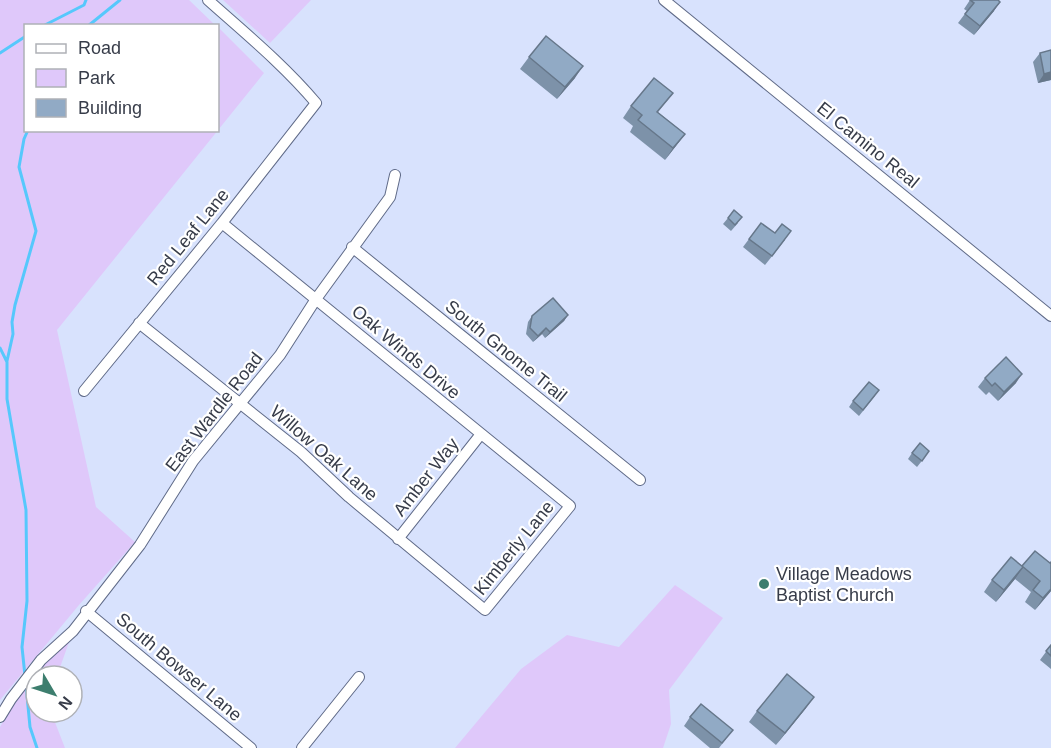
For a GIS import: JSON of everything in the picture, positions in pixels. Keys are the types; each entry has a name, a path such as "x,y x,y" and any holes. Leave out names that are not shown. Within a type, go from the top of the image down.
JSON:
{"street":[{"name":"Red Leaf Lane","path":"84,391 222,223 316,103 293,78 208,0"},
{"name":"El Camino Real","path":"664,0 1051,316"},
{"name":"East Wardle Road","path":"0,717 41,660 73,631 86,611 140,545 193,461 280,355 316,299 390,197 395,175"},
{"name":"Oak Winds Drive","path":"222,223 570,506"},
{"name":"South Gnome Trail","path":"352,248 640,480"},
{"name":"Willow Oak Lane","path":"139,323 301,452 398,539 485,610"},
{"name":"Amber Way","path":"398,539 481,434"},
{"name":"Kimberly Lane","path":"485,610 570,506"},
{"name":"South Bowser Lane","path":"86,611 251,748"},
{"path":"302,748 359,677"}],"green space":[{"path":"0,0 189,0 214,24 24,24 24,132 216,132 57,330 96,507 135,542 30,664 24,664 24,671 0,700"},
{"path":"223,0 311,0 270,43"},
{"path":"219,28 264,73 219,129"},
{"path":"675,585 723,618 669,690 671,724 663,748 455,748 521,669 567,635 619,647"},
{"path":"69,642 61,664 45,664 57,649"},
{"path":"24,689 24,724 56,724 65,748 0,748 0,727"}],"building":[{"path":"970,0 998,0 1000,2 980,26 965,14 974,3"},
{"path":"546,36 583,66 565,87 529,57"},
{"path":"1051,50 1051,72 1044,74 1040,53"},
{"path":"654,78 673,93 657,112 685,134 673,148 638,120 642,115 631,106"},
{"path":"734,210 742,217 735,225 728,218"},
{"path":"761,223 775,233 782,224 791,231 772,256 749,239"},
{"path":"553,298 568,315 550,332 546,328 538,336 530,328 532,316"},
{"path":"1006,357 1022,374 1004,392 995,383 992,386 985,378"},
{"path":"869,382 879,390 863,410 853,401"},
{"path":"920,443 929,451 922,461 912,453"},
{"path":"1035,551 1051,562 1051,589 1043,598 1033,590 1040,581 1022,566"},
{"path":"1011,557 1023,567 1004,590 992,580"},
{"path":"1051,645 1051,656 1046,651"},
{"path":"787,674 814,697 785,733 757,711"},
{"path":"701,704 733,730 722,743 690,717"}],"waterway":[{"path":"47,24 84,5 86,0"},
{"path":"90,24 120,0"},
{"path":"0,53 24,37"},
{"path":"7,361 13,334 12,322 15,305 36,231 19,167 27,132"},
{"path":"0,348 7,362 7,399 26,510 27,601 22,647 24,666"},
{"path":"30,724 37,748"}],"place":[{"name":"Village Meadows Baptist Church","path":"764,584"}]}
